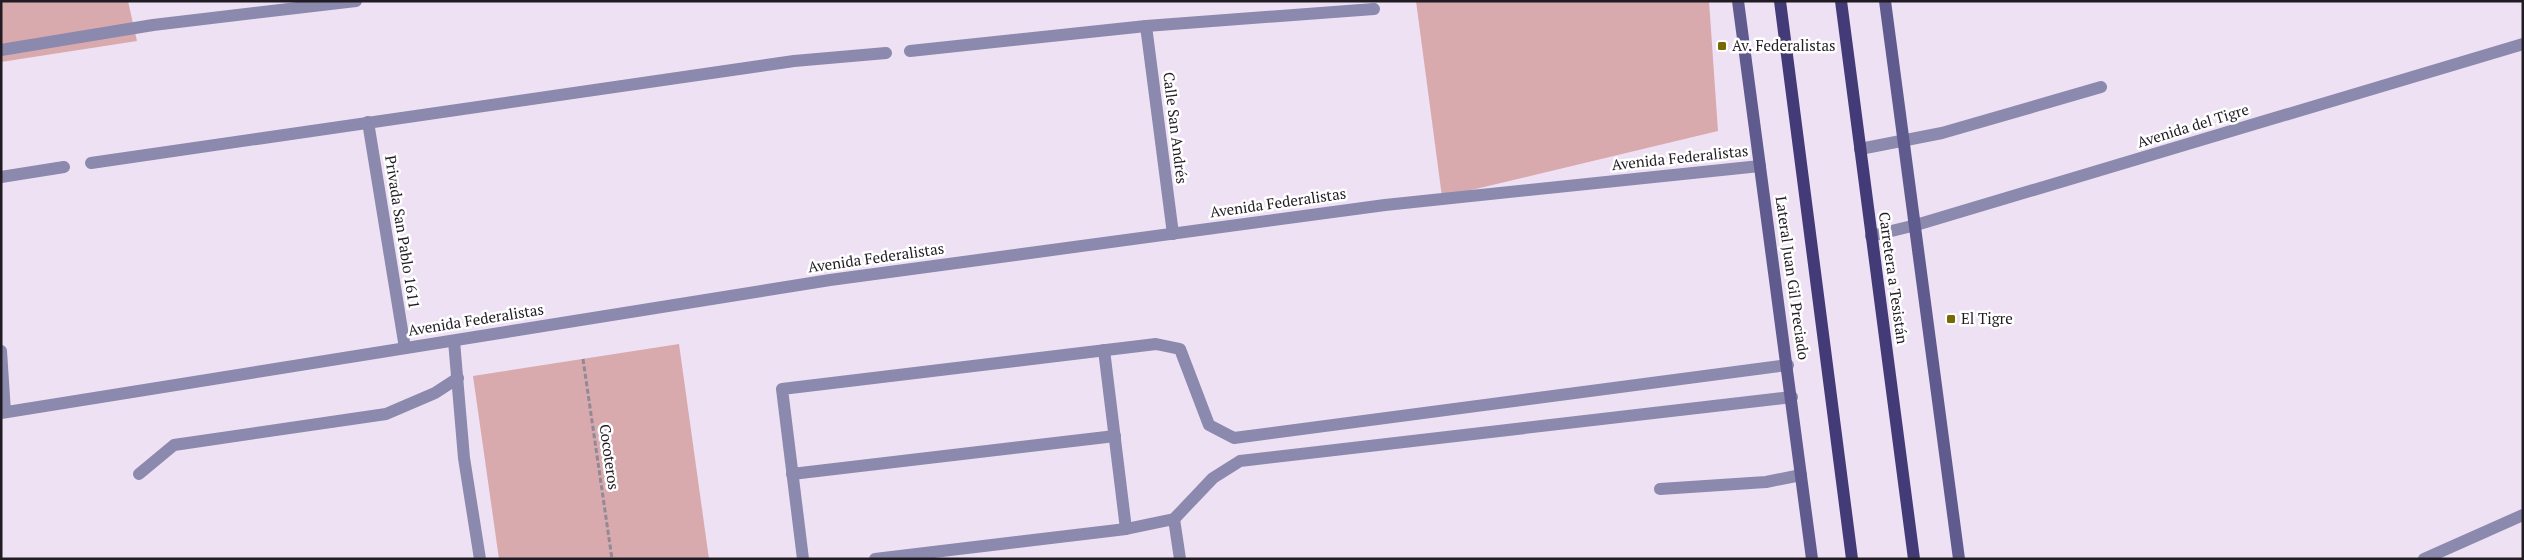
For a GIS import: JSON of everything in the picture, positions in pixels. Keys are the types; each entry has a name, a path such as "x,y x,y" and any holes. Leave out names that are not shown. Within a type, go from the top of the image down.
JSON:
{"main road":[{"name":"Lateral Juan Gil Preciado","path":"1738,1 1788,365 1812,559"},
{"path":"1780,1 1852,559"},
{"name":"Carretera a Tesistán","path":"1841,1 1914,559"},
{"path":"1886,1 1959,559"}],"street":[{"path":"1,50 153,25 356,1"},
{"path":"910,51 1146,26 1374,9"},
{"name":"Calle San Andrés","path":"1146,26 1173,234"},
{"name":"Avenida del Tigre","path":"1871,236 1916,225 2523,44"},
{"path":"90,163 794,61 886,53"},
{"path":"1860,149 1942,133 2101,88"},
{"name":"Privada San Pablo 1611","path":"368,122 405,348"},
{"name":"Avenida Federalistas","path":"3,412 830,280 1385,205 1760,166"},
{"path":"1,177 64,167"},
{"path":"454,341 464,458 480,559"},
{"path":"803,559 782,388 1156,344 1180,349 1209,426 1234,438 1788,365"},
{"path":"1104,350 1126,528"},
{"path":"1,351 3,412"},
{"path":"139,474 174,445 386,414 435,393 458,378"},
{"path":"875,559 1126,528 1174,519 1213,478 1240,461 1792,397"},
{"path":"792,474 1115,436"},
{"path":"1660,489 1766,482 1801,475"},
{"path":"2424,559 2523,515"},
{"path":"1174,519 1180,559"}],"path":[{"name":"Cocoteros","path":"584,359 612,559"}],"shaded area":[{"path":"1,1 128,1 137,41 1,62"},
{"path":"1416,1 1709,1 1718,131 1442,197"},
{"path":"679,344 709,559 499,559 473,376"}],"place":[{"name":"Av. Federalistas","path":"1722,46"},
{"name":"El Tigre","path":"1951,319"}]}
